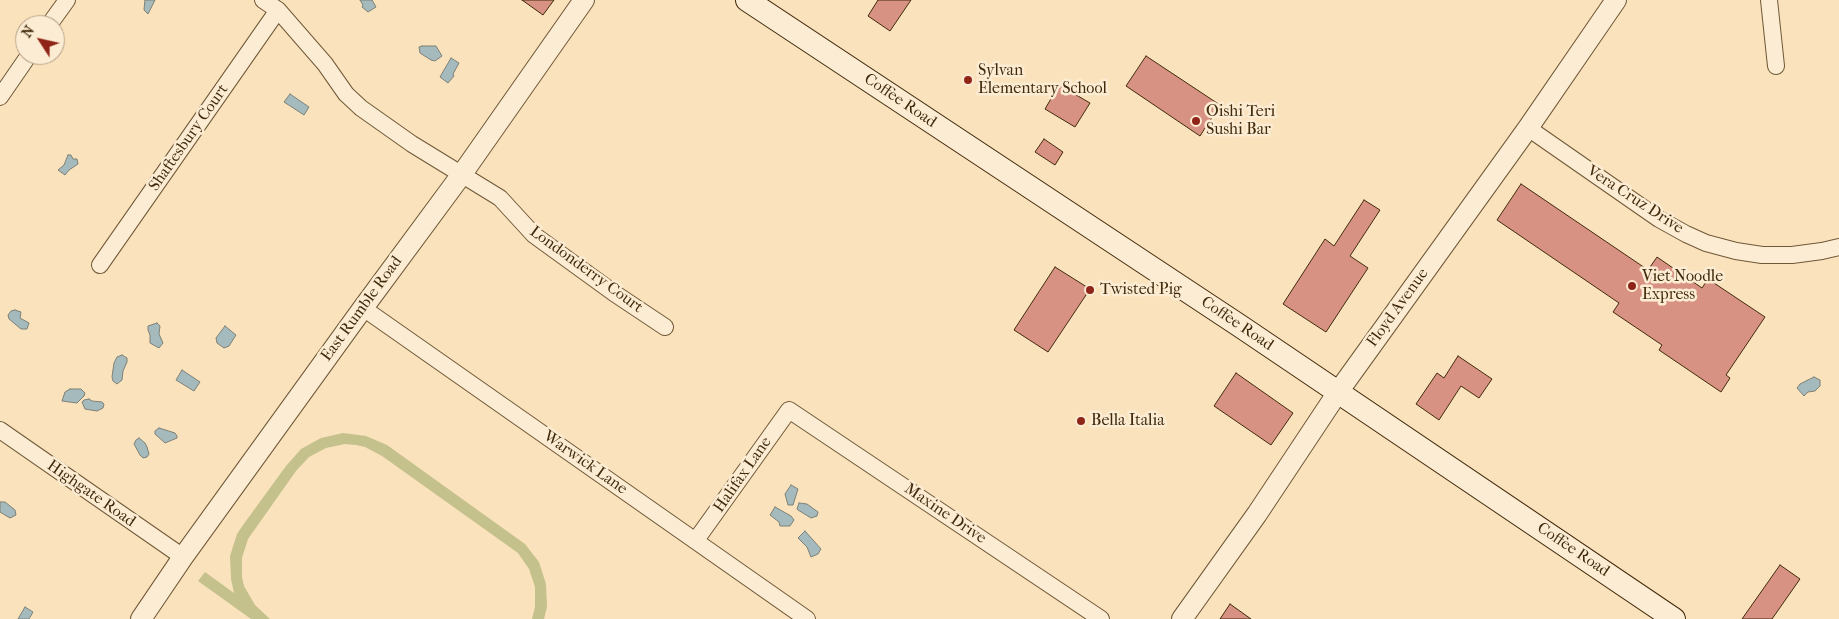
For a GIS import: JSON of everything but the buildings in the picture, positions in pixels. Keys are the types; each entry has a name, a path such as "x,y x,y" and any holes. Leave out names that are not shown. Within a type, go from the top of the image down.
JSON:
{"main road":[{"name":"Coffee Road","path":"747,0 1226,316 1674,619"}],"street":[{"path":"56,15 66,0"},
{"name":"Londonderry Court","path":"263,0 278,10 325,64 346,94 361,108 412,144 500,198 534,235 665,327"},
{"name":"East Rumble Road","path":"140,619 363,308 462,174 584,0"},
{"name":"Floyd Avenue","path":"1182,619 1256,514 1338,392 1528,128 1616,0"},
{"path":"1769,0 1776,66"},
{"name":"Shaftesbury Court","path":"100,265 278,10"},
{"path":"0,97 22,65"},
{"name":"Vera Cruz Drive","path":"1528,128 1659,219 1706,243 1736,251 1762,255 1822,252 1839,247"},
{"name":"Warwick Lane","path":"363,308 807,619"},
{"name":"Halifax Lane","path":"696,540 789,410"},
{"name":"Maxine Drive","path":"789,410 1101,619"},
{"name":"Highgate Road","path":"0,430 183,557"}],"shaded area":[{"path":"145,0 155,0 148,14 144,10"},
{"path":"360,0 372,0 376,7 368,12 362,7 363,5"},
{"path":"436,46 442,56 435,61 431,60 420,53 419,47"},
{"path":"451,58 459,63 453,74 454,76 448,83 440,77"},
{"path":"290,94 309,107 304,115 284,102"},
{"path":"68,155 71,155 73,159 77,159 78,164 65,175 58,170 64,165"},
{"path":"11,311 21,312 20,318 29,323 27,329 21,329 9,319 8,315"},
{"path":"157,323 160,326 159,334 163,343 159,348 150,343 148,330 148,326"},
{"path":"225,326 236,335 229,346 224,348 217,343 216,338"},
{"path":"122,355 127,358 127,362 122,380 117,384 113,381 112,377 114,363 117,357"},
{"path":"182,370 200,382 194,391 176,380"},
{"path":"1814,377 1820,380 1820,386 1815,391 1808,392 1804,396 1797,388 1800,384"},
{"path":"70,389 81,389 85,393 77,403 62,401 65,392"},
{"path":"89,399 102,402 104,404 103,408 97,411 85,409 82,402"},
{"path":"159,428 175,433 177,438 165,443 155,434 155,431"},
{"path":"343,433 366,436 387,445 525,544 539,562 546,584 547,607 544,619 532,619 535,607 535,587 529,569 518,553 382,456 365,447 356,445 345,444 326,448 309,457 296,471 248,539 242,558 244,586 255,605 270,619 251,619 198,581 205,572 234,593 230,556 237,534 243,525 286,466 301,449 321,438"},
{"path":"139,438 147,447 149,454 147,457 143,458 140,455 134,444"},
{"path":"791,485 798,489 793,505 788,505 785,494"},
{"path":"0,502 5,502 15,510 16,515 10,518 0,512"},
{"path":"799,503 807,504 818,512 817,516 811,518 798,510"},
{"path":"775,507 791,516 794,520 790,526 780,526 779,522 770,515"},
{"path":"805,531 821,549 818,554 811,557 807,547 798,538"},
{"path":"25,607 33,612 29,619 18,619"}],"place":[{"name":"Sylvan Elementary School","path":"968,80"},
{"name":"Oishi Teri Sushi Bar","path":"1196,121"},
{"name":"Viet Noodle Express","path":"1632,286"},
{"name":"Twisted Pig","path":"1090,290"},
{"name":"Bella Italia","path":"1081,421"}]}
